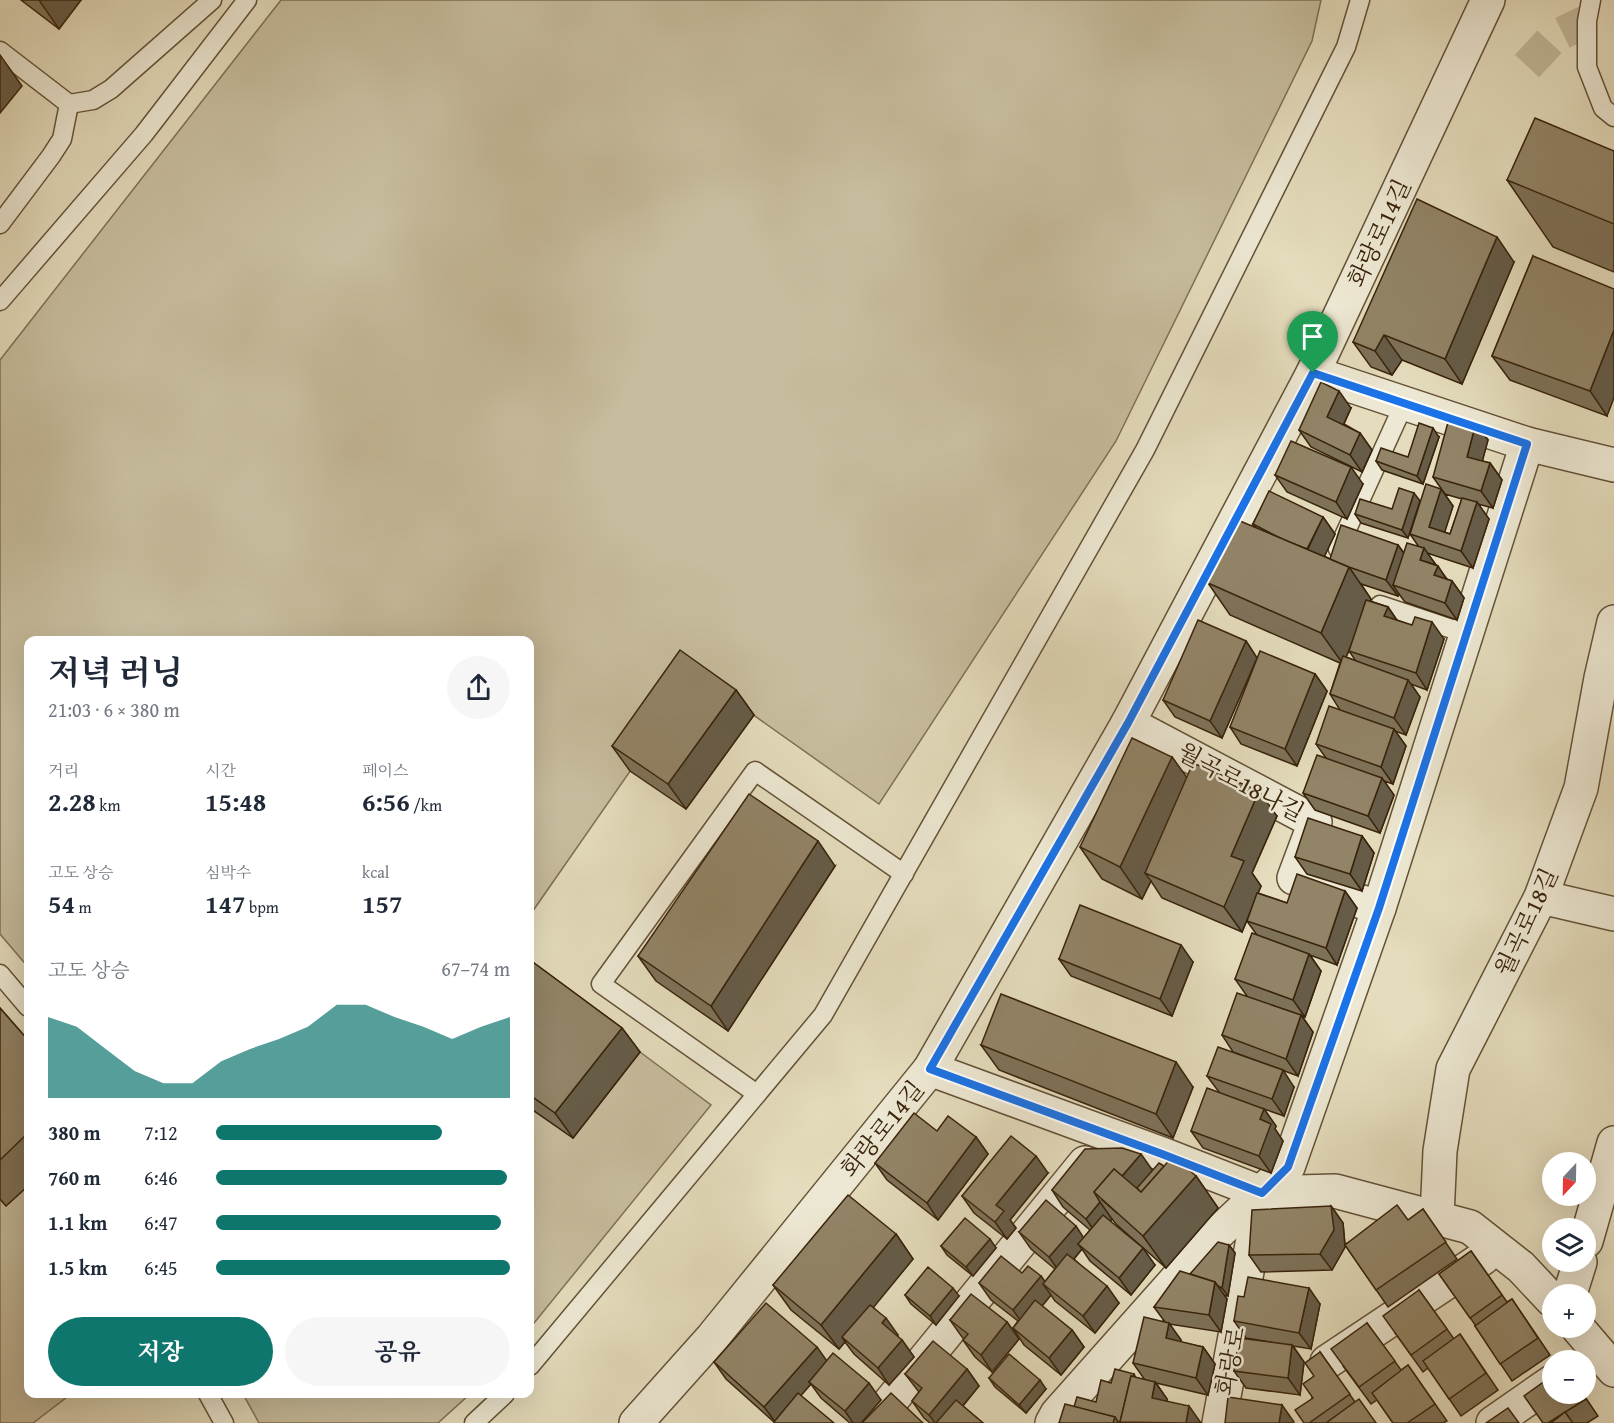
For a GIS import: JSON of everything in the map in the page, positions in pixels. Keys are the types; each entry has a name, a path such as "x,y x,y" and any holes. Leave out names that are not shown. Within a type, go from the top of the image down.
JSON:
{"street":[{"name":"화랑로14길","path":"636,1423 712,1338 930,1069 1128,723 1313,373 1488,0"},
{"path":"1313,373 1527,444 1614,465"},
{"path":"1052,1423 1057,1414 1216,1235 1288,1167 1379,908 1527,444"},
{"name":"월곡로18길","path":"1437,1217 1440,1150 1453,1069 1541,897 1581,788 1601,678 1614,622"},
{"name":"월곡로18나길","path":"1128,723 1315,822 1294,878 1379,908"},
{"path":"1541,897 1614,914"},
{"path":"930,1069 1262,1193 1335,1191 1470,1227 1521,1268 1542,1290"},
{"path":"873,1423 1085,1163 1102,1132"},
{"path":"1593,1218 1614,1143"},
{"name":"화랑로","path":"1219,1423 1262,1193"},
{"path":"1327,1362 1497,1248"},
{"path":"1493,1423 1542,1389"}],"lane":[{"path":"0,51 69,104 93,100 111,89 212,0"},
{"path":"0,301 144,134 247,0"},
{"path":"534,1361 823,1015 1145,450 1346,48 1360,0"},
{"path":"1591,0 1587,21 1587,67 1603,108 1614,117"},
{"path":"0,224 62,139 69,104"},
{"path":"1332,562 1404,404"},
{"path":"1380,605 1467,634"},
{"path":"757,1094 601,984 755,771 904,873"},
{"path":"0,974 24,1002"},
{"path":"210,1398 224,1423"},
{"path":"474,1423 501,1398"}],"shaded area":[{"path":"281,0 1321,0 1312,41 1116,441 879,804 697,675 534,909 534,636 24,636 24,962 0,934 0,360"},
{"path":"640,1052 711,1105 534,1323 534,1111 573,1138"},
{"path":"24,1190 24,1398 66,1398 33,1423 0,1423 0,1199 6,1206"},
{"path":"245,1398 466,1398 438,1423 259,1423"}],"building":[{"path":"1535,118 1614,151 1614,224 1507,180"},
{"path":"1417,199 1497,237 1445,359 1384,335 1375,351 1353,342"},
{"path":"1533,256 1614,289 1614,330 1590,391 1492,356"},
{"path":"1321,382 1339,391 1327,417 1360,433 1350,455 1299,430"},
{"path":"1450,415 1476,423 1467,457 1490,463 1481,491 1433,477"},
{"path":"1419,423 1433,428 1417,476 1376,461 1381,448 1408,457"},
{"path":"1291,441 1351,467 1336,502 1275,475"},
{"path":"1426,484 1441,489 1429,527 1450,534 1462,498 1477,502 1461,551 1410,534"},
{"path":"1399,488 1414,493 1402,530 1355,514 1360,499 1392,509"},
{"path":"1269,491 1323,517 1307,549 1253,524"},
{"path":"1233,518 1349,567 1321,633 1208,583"},
{"path":"1341,525 1398,545 1386,580 1330,559"},
{"path":"1407,543 1424,548 1420,560 1438,566 1434,575 1452,581 1445,603 1393,585"},
{"path":"1366,600 1388,607 1384,616 1412,625 1415,617 1432,622 1416,673 1349,651"},
{"path":"1198,620 1246,641 1210,721 1163,700"},
{"path":"680,650 736,690 668,784 612,746"},
{"path":"1260,651 1315,674 1285,749 1230,727"},
{"path":"1343,656 1408,680 1394,718 1330,694"},
{"path":"1329,706 1394,729 1381,767 1316,744"},
{"path":"1132,738 1172,757 1120,867 1080,847"},
{"path":"1317,755 1382,778 1368,816 1303,793"},
{"path":"1193,763 1259,791 1231,856 1244,861 1224,907 1145,873"},
{"path":"749,794 818,841 711,1006 638,956"},
{"path":"1308,818 1362,836 1350,874 1295,857"},
{"path":"1297,874 1345,891 1326,948 1247,921 1257,893 1287,903"},
{"path":"1080,905 1181,945 1160,999 1059,959"},
{"path":"1252,933 1309,954 1293,1000 1235,979"},
{"path":"534,963 622,1028 555,1113 534,1098"},
{"path":"1237,993 1301,1015 1286,1059 1222,1035"},
{"path":"1001,994 1176,1062 1156,1114 981,1045"},
{"path":"0,1008 24,1035 24,1137 0,1160"},
{"path":"1218,1047 1283,1070 1272,1099 1207,1076"},
{"path":"1207,1088 1264,1109 1260,1119 1271,1124 1259,1156 1191,1131"},
{"path":"914,1113 937,1131 948,1116 976,1137 927,1203 875,1163"},
{"path":"1011,1136 1036,1156 996,1205 1004,1211 995,1222 962,1196"},
{"path":"1122,1148 1141,1154 1122,1176 1114,1169 1094,1192 1100,1202 1086,1219 1052,1190 1085,1149"},
{"path":"1173,1156 1196,1176 1143,1236 1094,1192 1114,1169 1141,1192"},
{"path":"1159,1163 1164,1166 1141,1192 1137,1188"},
{"path":"848,1195 896,1234 821,1325 773,1285"},
{"path":"1046,1200 1076,1226 1049,1257 1019,1232"},
{"path":"1397,1205 1408,1220 1423,1209 1446,1242 1376,1290 1345,1245"},
{"path":"1331,1206 1334,1230 1320,1254 1249,1255 1252,1210"},
{"path":"1103,1215 1143,1248 1119,1278 1078,1244"},
{"path":"965,1218 990,1239 966,1267 941,1246"},
{"path":"1218,1242 1229,1245 1222,1288 1215,1282 1190,1274"},
{"path":"1471,1251 1502,1295 1470,1318 1439,1274"},
{"path":"1067,1254 1107,1286 1083,1316 1043,1284"},
{"path":"1001,1256 1022,1273 1028,1266 1041,1276 1013,1310 979,1283"},
{"path":"928,1267 953,1288 930,1316 905,1295"},
{"path":"1180,1271 1215,1282 1209,1315 1154,1307"},
{"path":"1248,1277 1309,1288 1299,1333 1234,1321 1238,1296 1244,1297"},
{"path":"1419,1290 1447,1329 1411,1355 1383,1316"},
{"path":"971,1294 1007,1322 981,1355 963,1340 968,1334 950,1320"},
{"path":"1512,1299 1538,1338 1500,1364 1475,1326"},
{"path":"1035,1300 1072,1330 1049,1358 1013,1328"},
{"path":"766,1303 817,1347 764,1407 714,1362"},
{"path":"870,1305 886,1318 882,1323 902,1340 878,1368 842,1337"},
{"path":"1144,1317 1169,1323 1166,1338 1203,1347 1196,1378 1133,1363"},
{"path":"1367,1323 1395,1361 1359,1387 1331,1349"},
{"path":"1460,1334 1486,1373 1449,1399 1423,1361"},
{"path":"1239,1338 1292,1345 1288,1378 1234,1371"},
{"path":"933,1341 967,1369 929,1415 912,1401 922,1388 905,1374"},
{"path":"1320,1352 1350,1394 1309,1423 1304,1423 1295,1410 1313,1398 1303,1384 1314,1376 1305,1363"},
{"path":"833,1353 869,1383 845,1411 809,1382"},
{"path":"1009,1354 1040,1380 1019,1405 989,1378"},
{"path":"1408,1365 1435,1404 1407,1423 1393,1423 1372,1393"},
{"path":"1115,1369 1134,1374 1133,1377 1131,1376 1120,1422 1115,1417 1074,1407 1077,1397 1096,1402 1101,1380 1111,1383"},
{"path":"1131,1376 1155,1382 1152,1398 1189,1406 1186,1423 1120,1422"},
{"path":"1542,1383 1542,1404 1578,1404 1548,1423 1543,1423 1524,1396"},
{"path":"798,1393 834,1423 775,1423"},
{"path":"891,1393 923,1423 862,1423"},
{"path":"1228,1397 1282,1405 1279,1423 1225,1423"},
{"path":"1359,1399 1376,1423 1326,1423"},
{"path":"956,1400 983,1423 936,1423"},
{"path":"1065,1404 1115,1417 1113,1423 1059,1423"},
{"path":"1508,1408 1519,1423 1486,1423"},
{"path":"1565,1412 1573,1423 1551,1423"}],"tunnel":[{"path":"1527,66 1554,37 1587,21"}],"route":[{"path":"1313,373 1527,444 1379,908 1288,1167 1262,1193 930,1069 1128,723 1313,373"}]}
